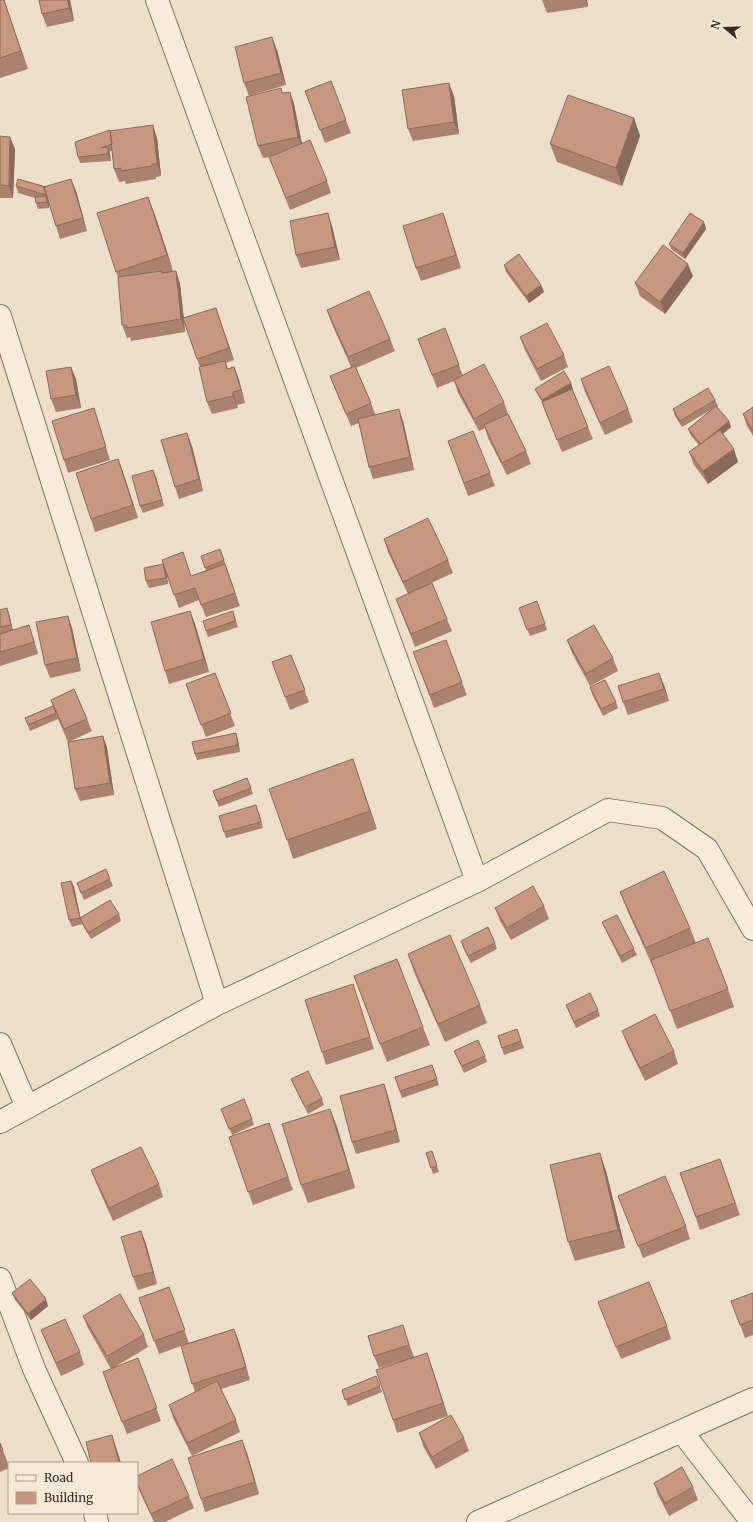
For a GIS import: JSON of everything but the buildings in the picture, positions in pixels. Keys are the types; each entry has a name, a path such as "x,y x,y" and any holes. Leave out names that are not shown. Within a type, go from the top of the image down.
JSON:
{"street":[{"path":"157,0 477,881"},
{"path":"0,316 217,1004"},
{"path":"0,1122 217,1004 477,881 608,810 662,818 707,850 753,929"},
{"path":"0,1044 27,1107"},
{"path":"0,1279 34,1369 77,1462"},
{"path":"478,1522 753,1399"},
{"path":"682,1432 752,1522"}]}
